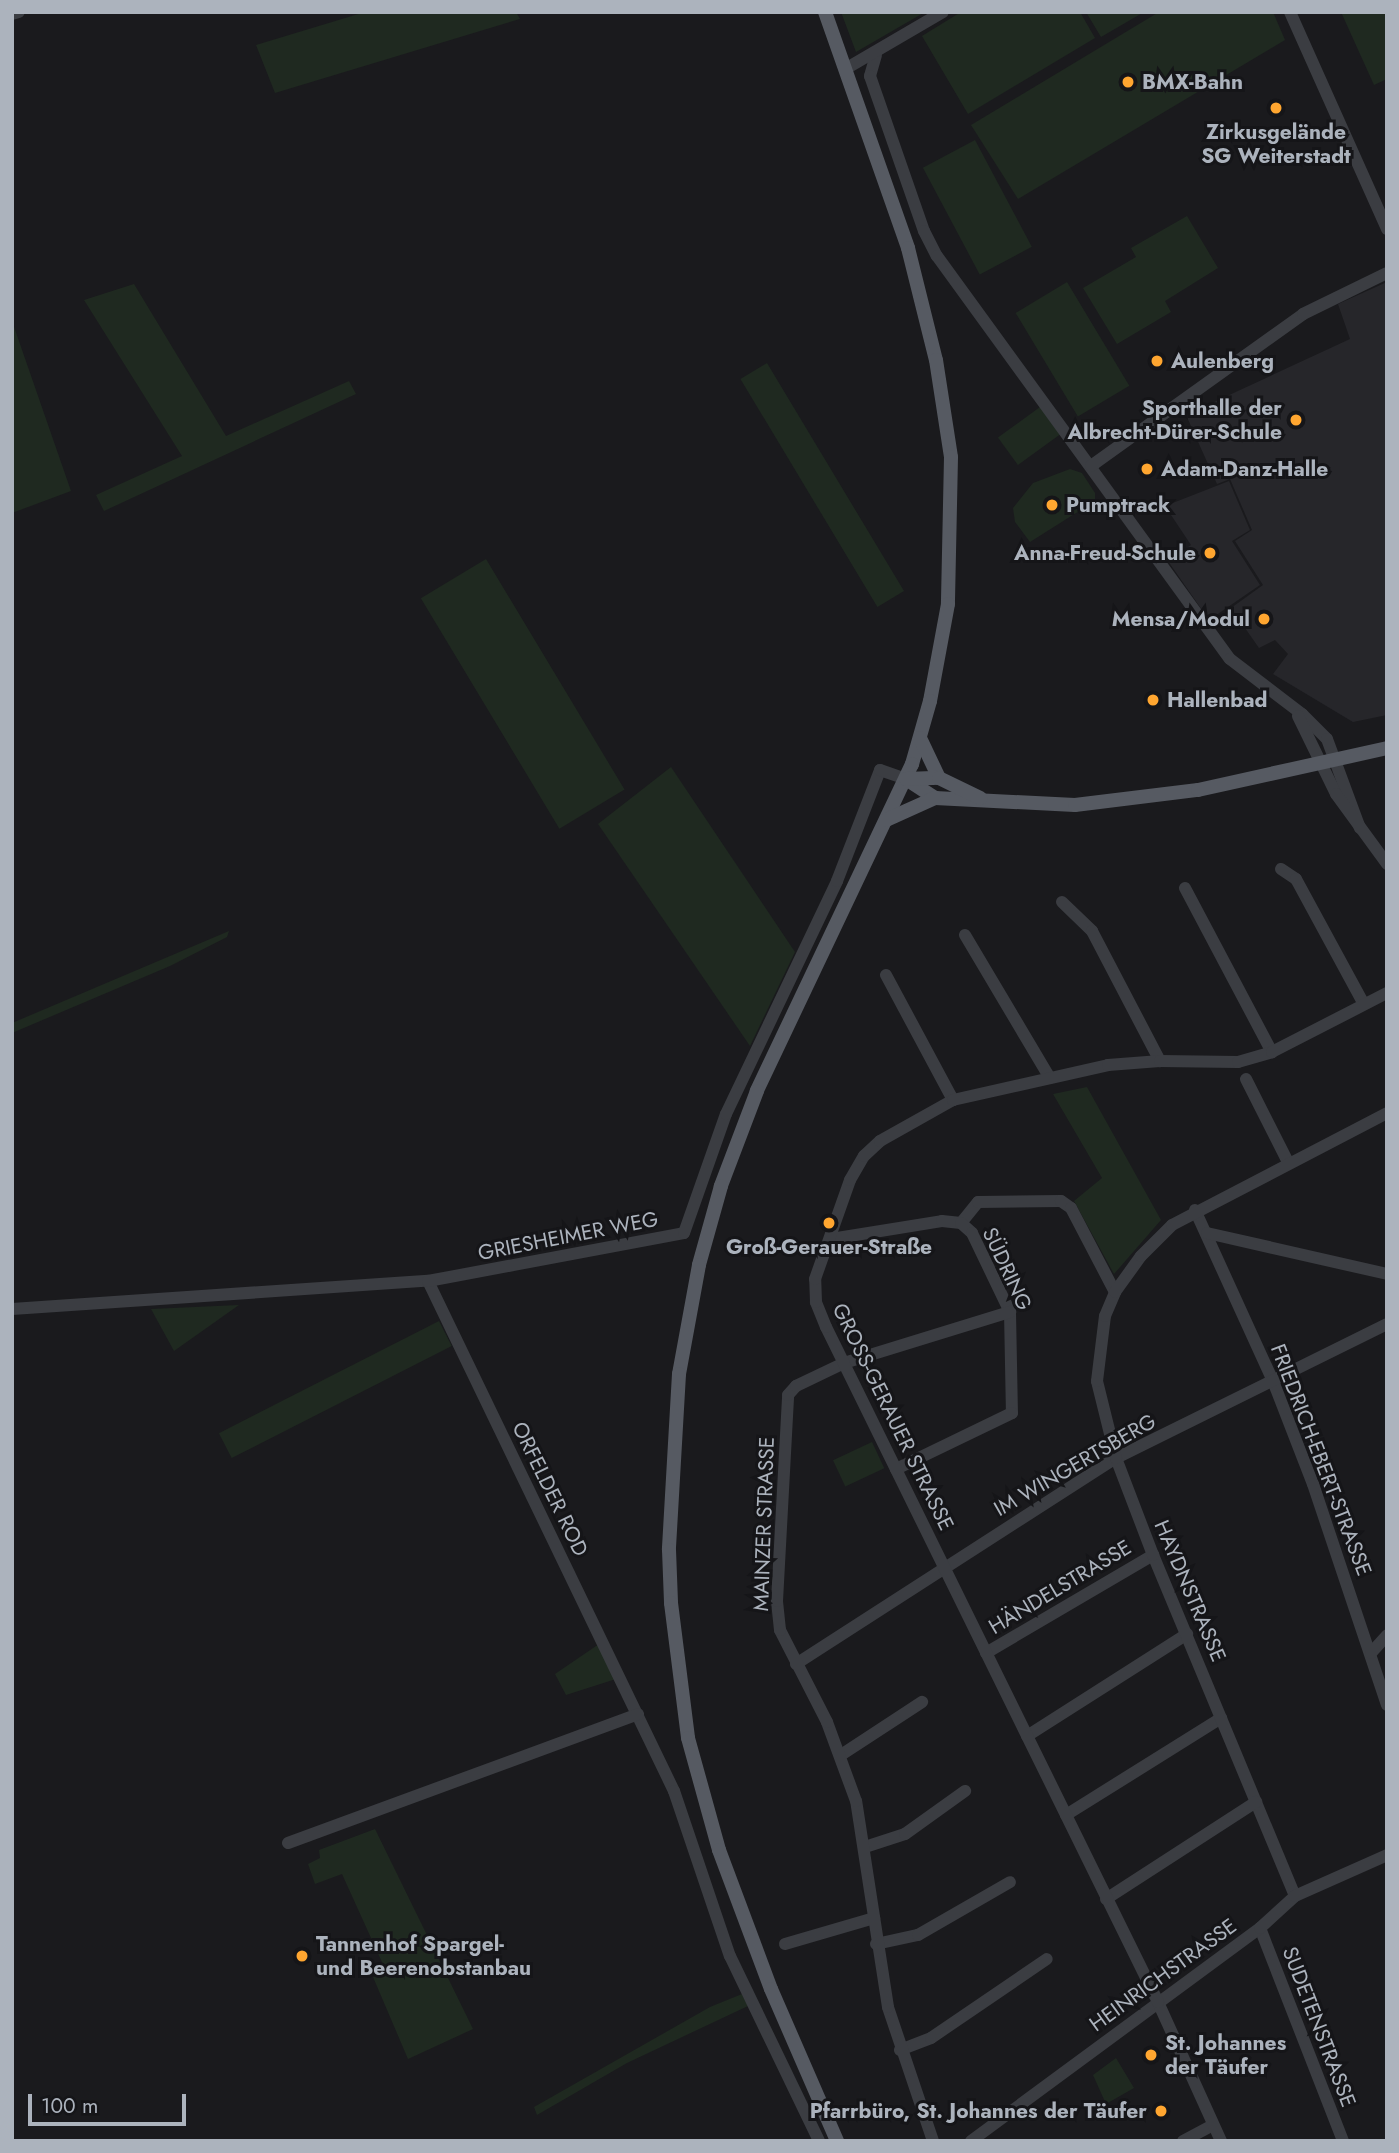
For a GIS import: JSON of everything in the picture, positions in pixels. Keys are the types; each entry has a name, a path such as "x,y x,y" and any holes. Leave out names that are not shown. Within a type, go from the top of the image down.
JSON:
{"main road":[{"path":"825,12 847,68 918,286 951,457 948,604 920,738 906,779 757,1091 721,1186 699,1265 678,1374 669,1498 671,1602 688,1738 743,1918 837,2141"},
{"path":"920,738 939,778"},
{"path":"886,820 935,798 1075,805 1136,801 1300,770 1387,748"},
{"path":"906,779 939,778 986,801"},
{"path":"906,779 935,798"}],"street":[{"path":"12,14 19,12"},
{"path":"847,68 876,55 943,12"},
{"path":"1290,12 1387,229"},
{"path":"876,55 870,76 924,231 937,256 1230,659 1292,707 1326,739 1338,761 1360,828"},
{"path":"1091,466 1303,314 1387,274"},
{"path":"1292,707 1322,765 1360,828 1387,864"},
{"name":"GRIESHEIMER WEG","path":"12,1309 428,1281 684,1233 726,1114 837,881 880,770 906,779"},
{"path":"1281,869 1296,879 1364,1004"},
{"path":"1185,888 1272,1052"},
{"path":"1062,902 1092,930 1160,1060"},
{"path":"965,935 1050,1078"},
{"path":"886,975 953,1100"},
{"name":"GROSS-GERAUER STRASSE","path":"1221,2141 1158,2002 844,1363 816,1302 815,1279 850,1180 864,1156 880,1141 953,1100 1108,1065 1160,1060 1238,1062 1272,1052 1387,993"},
{"path":"1246,1079 1288,1163"},
{"name":"HAYDNSTRASSE","path":"1295,1896 1153,1555 1116,1458 1097,1381 1105,1316 1115,1292 1140,1256 1195,1210 1387,1113"},
{"name":"SÜDRING","path":"961,1223 978,1202 1061,1201 1071,1208 1115,1292"},
{"name":"FRIEDRICH-EBERT-STRASSE","path":"1195,1210 1273,1381 1371,1653 1387,1706"},
{"name":"SÜDRING","path":"831,1239 942,1221 961,1223 972,1233 1010,1312 1012,1413 896,1469"},
{"path":"1207,1233 1387,1274"},
{"name":"ORFELDER ROD","path":"428,1281 674,1791 730,1956 819,2141"},
{"name":"MAINZER STRASSE","path":"933,2141 900,2050 876,1944 865,1847 841,1755 780,1630 777,1601 788,1395 796,1386 844,1363 1010,1312"},
{"name":"IM WINGERTSBERG","path":"796,1664 942,1566 1116,1458 1387,1324"},
{"name":"HÄNDELSTRASSE","path":"986,1653 1153,1555"},
{"path":"1027,1736 1187,1634"},
{"path":"1371,1653 1387,1635"},
{"path":"841,1755 922,1702"},
{"path":"288,1843 638,1714"},
{"path":"1066,1815 1221,1718"},
{"path":"865,1847 905,1834 965,1791"},
{"path":"1106,1899 1256,1802"},
{"name":"HEINRICHSTRASSE","path":"971,2141 1260,1927 1295,1896 1387,1855"},
{"path":"876,1944 918,1935 1010,1882"},
{"path":"785,1944 874,1918"},
{"name":"SUDETENSTRASSE","path":"1260,1927 1343,2141"},
{"path":"900,2050 932,2038 1047,1959"},
{"path":"1183,2141 1213,2124"}],"shaded area":[{"path":"1387,282 1387,715 1353,722 1273,674 1288,654 1275,640 1259,648 1231,608 1263,585 1235,541 1252,530 1230,479 1217,484 1186,415 1350,339 1338,304"},
{"name":"Anna-Freud-Schule","path":"1229,481 1250,530 1232,541 1260,585 1209,620 1168,561 1191,545 1165,506"}],"green space":[{"path":"365,12 516,12 520,19 275,93 256,45"},
{"path":"841,12 925,12 856,52"},
{"path":"961,12 1080,12 1095,38 968,114 922,36"},
{"path":"1086,12 1144,12 1101,37"},
{"name":"BMX-Bahn","path":"1159,12 1273,12 1285,40 1018,199 971,125"},
{"path":"1341,12 1387,12 1387,79 1374,85"},
{"path":"975,140 1032,247 980,275 923,168"},
{"path":"1187,216 1218,268 1165,301 1171,312 1117,344 1083,288 1136,257 1131,248"},
{"path":"1067,282 1129,386 1078,417 1016,313"},
{"path":"134,284 226,436 349,381 356,394 104,511 96,495 182,456 84,300"},
{"path":"12,321 71,491 12,513"},
{"path":"767,363 904,591 877,607 740,379"},
{"path":"1040,407 1060,435 1018,465 998,438"},
{"name":"Pumptrack","path":"1070,469 1082,473 1095,493 1095,501 1030,542 1015,522 1013,508 1033,483"},
{"path":"486,559 625,790 559,829 421,598"},
{"path":"671,767 795,952 750,1046 598,824"},
{"path":"229,931 227,937 170,966 12,1033 12,1023"},
{"path":"1087,1087 1161,1220 1114,1274 1074,1201 1102,1178 1053,1094"},
{"path":"239,1305 174,1351 151,1309"},
{"path":"439,1321 452,1346 232,1458 219,1433"},
{"path":"872,1442 884,1468 845,1486 833,1460"},
{"path":"599,1644 616,1679 566,1695 555,1674"},
{"path":"375,1829 473,2029 408,2059 373,1977 386,1971 342,1874 315,1884 308,1864 320,1858 319,1850"},
{"path":"742,1994 748,2006 627,2063 537,2115 534,2107 710,2007"},
{"path":"1116,2058 1134,2088 1106,2104 1093,2075"}],"place":[{"name":"BMX-Bahn","path":"1128,82"},
{"name":"Zirkusgelände SG Weiterstadt","path":"1276,108"},
{"name":"Aulenberg","path":"1157,361"},
{"name":"Sporthalle der Albrecht-Dürer-Schule","path":"1296,420"},
{"name":"Adam-Danz-Halle","path":"1147,469"},
{"name":"Pumptrack","path":"1052,505"},
{"name":"Anna-Freud-Schule","path":"1210,553"},
{"name":"Mensa/Modul","path":"1264,619"},
{"name":"Hallenbad","path":"1153,700"},
{"name":"Groß-Gerauer-Straße","path":"829,1223"},
{"name":"Tannenhof Spargel- und Beerenobstanbau","path":"302,1956"},
{"name":"St. Johannes der Täufer","path":"1151,2055"},
{"name":"Pfarrbüro, St. Johannes der Täufer","path":"1161,2111"}]}
